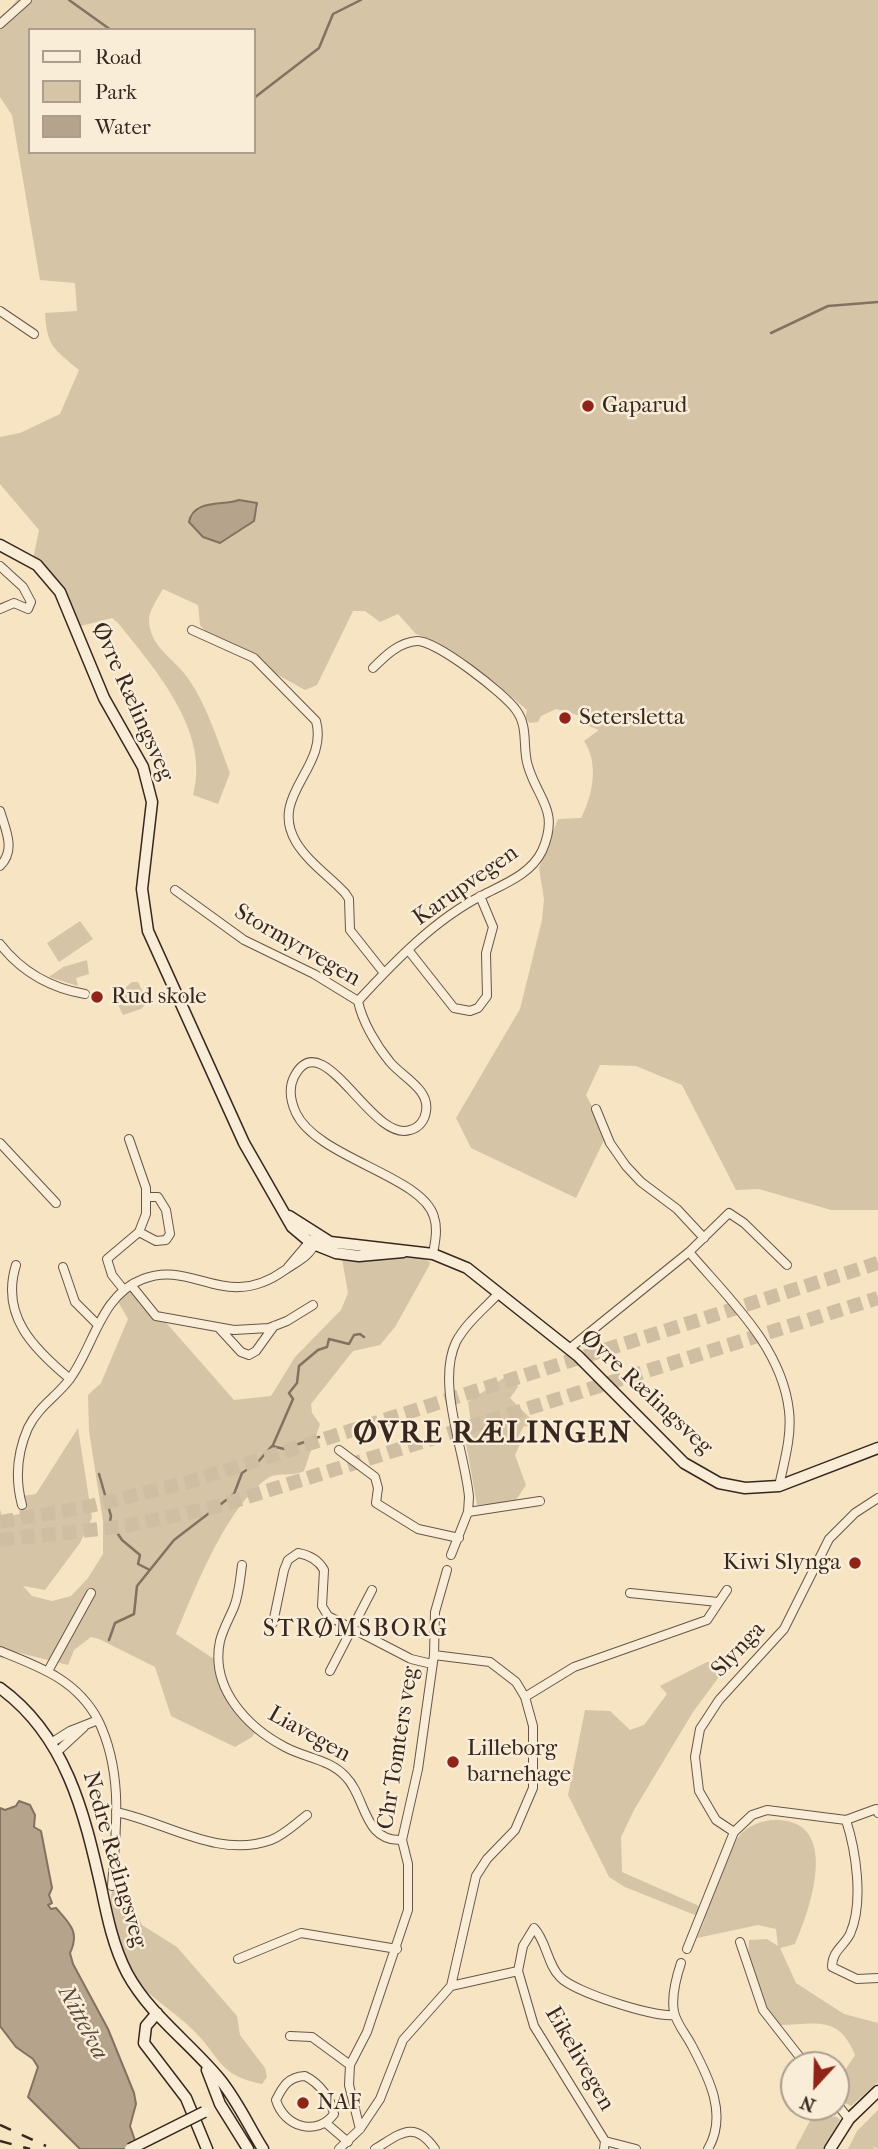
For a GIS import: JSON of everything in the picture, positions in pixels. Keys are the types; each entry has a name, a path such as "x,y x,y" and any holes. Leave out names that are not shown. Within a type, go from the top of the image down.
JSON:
{"main road":[{"name":"Øvre Rælingsveg","path":"0,545 37,565 60,592 104,698 143,767 152,802 142,889 148,931 244,1143 285,1213 313,1241 352,1256 403,1252 433,1254 459,1263 569,1349 692,1469 735,1487 779,1486 878,1448"},
{"name":"Nedre Rælingsveg","path":"0,1688 27,1713 54,1747 80,1802 117,1950 131,1979 157,2013 218,2077 263,2149"},
{"path":"157,2013 146,2026 144,2043 186,2098 207,2149"},
{"name":"Nedre Rælingsveg","path":"203,2062 220,2104 248,2149"},
{"path":"850,2118 878,2091"},
{"name":"Nedre Rælingsveg","path":"220,2104 244,2118"},
{"path":"130,2149 220,2104"},
{"path":"830,2149 848,2121"}],"street":[{"path":"0,24 27,0"},
{"path":"0,311 34,334"},
{"path":"0,566 30,596 31,606 28,609 9,603 0,609"},
{"path":"192,630 254,658 316,721 319,731 316,755 288,803 290,829 305,854 349,899 350,930 384,974"},
{"name":"Karupvegen","path":"358,1000 449,916 525,872 540,856 546,836 548,812 527,764 522,720 509,702 433,645 415,641 406,644 386,655 373,668"},
{"path":"0,811 10,847 6,860 0,866"},
{"name":"Stormyrvegen","path":"174,890 244,940 314,974 358,1000 360,1012 383,1052 424,1097 427,1106 423,1120 412,1130 402,1132 387,1128 337,1073 320,1065 311,1064 297,1072 291,1086 293,1104 309,1131 406,1187 427,1204 435,1218 433,1254"},
{"path":"409,951 454,1008 462,1012 478,1008 484,1002 489,986 486,954 493,927 480,896"},
{"path":"0,944 32,974 61,988 85,994"},
{"path":"596,1109 610,1143 626,1166 641,1182 677,1209 704,1237"},
{"path":"129,1139 147,1197 146,1214 139,1232 107,1259 112,1275 156,1316 219,1328 254,1330 274,1326 313,1305"},
{"path":"0,1143 56,1203"},
{"path":"139,1232 156,1241 166,1240 170,1234 163,1202 159,1197 147,1197"},
{"path":"569,1349 689,1252 729,1213 744,1223 787,1265"},
{"path":"22,1505 17,1475 19,1454 28,1429 40,1408 70,1379 98,1325 127,1287 144,1278 166,1275 228,1288 247,1288 265,1283 286,1269 313,1241"},
{"path":"689,1252 752,1326 764,1344 782,1384 789,1411 789,1431 779,1486"},
{"path":"16,1265 8,1282 16,1321 41,1355 70,1379"},
{"path":"63,1267 75,1302 98,1325"},
{"path":"452,1555 468,1512 467,1480 450,1394 450,1366 463,1331 499,1293"},
{"path":"219,1328 241,1352 249,1355 256,1351 274,1326"},
{"path":"339,1450 375,1478 378,1488 376,1503 385,1511 425,1532 459,1538"},
{"name":"Slynga","path":"734,1832 716,1820 699,1791 695,1757 700,1728 719,1700 784,1629 829,1539 874,1499 878,1490"},
{"path":"468,1512 540,1501"},
{"path":"273,1623 284,1570 288,1560 298,1553 316,1559 324,1570 324,1612 411,1659 432,1664"},
{"name":"Liavegen","path":"243,1565 235,1605 224,1627 217,1660 224,1685 237,1709 247,1721 278,1743 299,1755 329,1764 343,1773 350,1781 361,1810 380,1833 386,1839 402,1840"},
{"name":"Chr Tomters veg","path":"350,2065 368,2032 408,1910 410,1887 402,1840 418,1769 434,1655 435,1612 447,1570"},
{"path":"330,1671 372,1590"},
{"path":"525,1697 592,1660 707,1620 713,1616 718,1602 727,1590"},
{"path":"48,1671 91,1593"},
{"path":"630,1593 718,1602"},
{"name":"Nedre Rælingsveg","path":"0,1651 48,1671 76,1690 98,1720 113,1763 116,1812 111,1886"},
{"path":"339,2149 360,2129 380,2099 402,2040 451,1986 477,1876 487,1859 515,1830 533,1788 533,1735 525,1697 516,1682 490,1662 434,1655"},
{"name":"Nedre Rælingsveg","path":"54,1747 98,1720"},
{"path":"687,1949 734,1832 752,1815 767,1810 846,1820 876,1809 878,1813"},
{"path":"116,1812 157,1822 191,1839 210,1843 252,1843 273,1839 307,1815"},
{"path":"846,1820 853,1844 857,1908 851,1932 834,1954 832,1967 857,1979 878,1978"},
{"path":"451,1986 517,1971 525,1940 534,1928 558,1976 574,1987 657,2014 675,2015"},
{"path":"237,1959 301,1933 397,1949"},
{"path":"740,1942 763,2010 795,2051"},
{"path":"681,1963 674,1987 675,2015 691,2043 718,2111 716,2131 708,2149"},
{"name":"Eikelivegen","path":"517,1971 534,2026 604,2145"},
{"path":"290,2036 312,2037 350,2065 349,2085 360,2129"},
{"path":"296,2077 314,2081 333,2108 334,2114 327,2124 317,2128 291,2122 280,2112 276,2100 283,2085 296,2077"},
{"path":"327,2124 348,2142"},
{"path":"375,2149 395,2135 410,2131 424,2136 435,2149"},
{"path":"604,2145 636,2149"}],"green space":[{"path":"17,0 878,0 878,1210 831,1210 759,1189 736,1190 682,1085 636,1066 600,1065 586,1095 607,1134 576,1198 471,1148 456,1118 520,1009 542,920 544,899 539,868 558,819 581,818 593,779 592,759 584,741 599,730 589,726 588,718 556,709 541,716 538,722 530,723 525,718 527,710 492,680 437,642 416,634 398,614 380,622 365,611 353,611 317,685 305,690 210,637 200,625 198,605 163,589 149,619 152,636 184,673 199,696 230,773 218,804 193,795 196,771 194,748 187,725 163,681 112,618 73,628 70,612 33,559 39,530 0,484 0,437 20,433 60,414 79,370 53,346 45,313 77,311 75,283 40,280 12,115 0,97 0,20","holes":["234,502 258,507 255,517 221,543 189,519 197,510 215,503"]},
{"path":"80,921 93,939 59,962 47,943"},
{"path":"87,960 89,974 76,978 78,986 49,977 63,967"},
{"path":"132,982 138,982 148,1002 141,1009 123,1015 112,993 123,990"},
{"path":"340,1247 417,1256 430,1262 395,1327 380,1345 353,1351 311,1404 312,1413 320,1424 304,1471 268,1478 253,1491 225,1528 176,1634 214,1659 219,1677 257,1730 252,1737 235,1747 171,1716 155,1667 99,1639 91,1637 74,1650 68,1665 0,1648 0,1509 2,1517 20,1514 16,1497 36,1494 78,1428 92,1518 80,1543 45,1590 23,1586 32,1596 52,1601 71,1596 88,1578 103,1554 103,1521 89,1431 88,1395 101,1383 128,1319 117,1300 134,1286 234,1400 271,1396 295,1357 341,1310 348,1293"},
{"path":"511,1373 518,1387 510,1398 532,1420 528,1427 524,1426 518,1437 520,1444 515,1455 526,1485 514,1503 477,1505 464,1432 471,1423 468,1402"},
{"path":"707,1662 730,1662 693,1712 634,1810 621,1837 622,1872 706,1909 731,1850 748,1828 778,1820 797,1825 809,1835 815,1851 816,1870 808,1911 795,1944 780,1948 796,1983 844,2014 878,2023 878,2082 851,2106 850,2063 855,2055 842,2033 825,2025 780,2025 766,2013 748,1962 749,1940 767,1939 778,1946 776,1929 758,1925 697,1938 705,1919 625,1887 609,1877 568,1795 585,1710 610,1711 630,1730 644,1725 667,1694 660,1686"},
{"path":"121,1878 142,1925 177,1947 237,2016 240,2035 265,2068 267,2077 262,2084 236,2076 221,2064 193,2030 149,1994 127,1968 120,1952 111,1904 113,1888"},
{"path":"878,2110 878,2149 872,2146 875,2149 848,2149 857,2131"},
{"path":"810,2121 839,2121 823,2149 795,2149"}],"water":[{"path":"239,500 257,503 254,521 220,543 203,537 189,522 196,510 202,507"},
{"name":"Nittelva","path":"19,1801 30,1805 35,1815 34,1827 41,1831 52,1888 49,1895 52,1903 48,1905 51,1909 56,1908 72,1929 74,1939 70,1953 73,1964 108,2029 134,2093 136,2104 130,2126 138,2149 80,2149 28,2097 38,2067 33,2059 16,2047 0,2026 0,1808 5,1810 16,1806"}],"waterway":[{"path":"69,0 108,28"},
{"path":"256,96 319,48 333,14 361,0"},
{"path":"771,333 828,306 878,302"},
{"path":"273,1445 293,1399 289,1393 297,1383 299,1366 318,1350 327,1347 329,1339 349,1344 354,1335 360,1334 364,1337"},
{"path":"109,1640 115,1623 134,1614 137,1586 174,1540 234,1494 242,1473 257,1463 272,1446 284,1449 319,1437"},
{"path":"99,1474 111,1516 110,1522 122,1540 140,1555 138,1564 148,1569"}],"tunnel":[{"path":"0,1522 82,1508 189,1482 878,1263"},
{"path":"0,1540 126,1526 219,1506 878,1298"}],"railway":[{"path":"0,2125 46,2146"},
{"path":"0,2141 30,2149"}],"place":[{"name":"Gaparud","path":"588,406"},
{"name":"Setersletta","path":"565,718"},
{"name":"Rud skole","path":"97,997"},
{"name":"Kiwi Slynga","path":"855,1563"},
{"name":"Lilleborg barnehage","path":"453,1762"},
{"name":"NAF","path":"303,2103"}],"district":[{"name":"ØVRE RÆLINGEN","path":"493,1435"},
{"name":"STRØMSBORG","path":"356,1630"}]}
